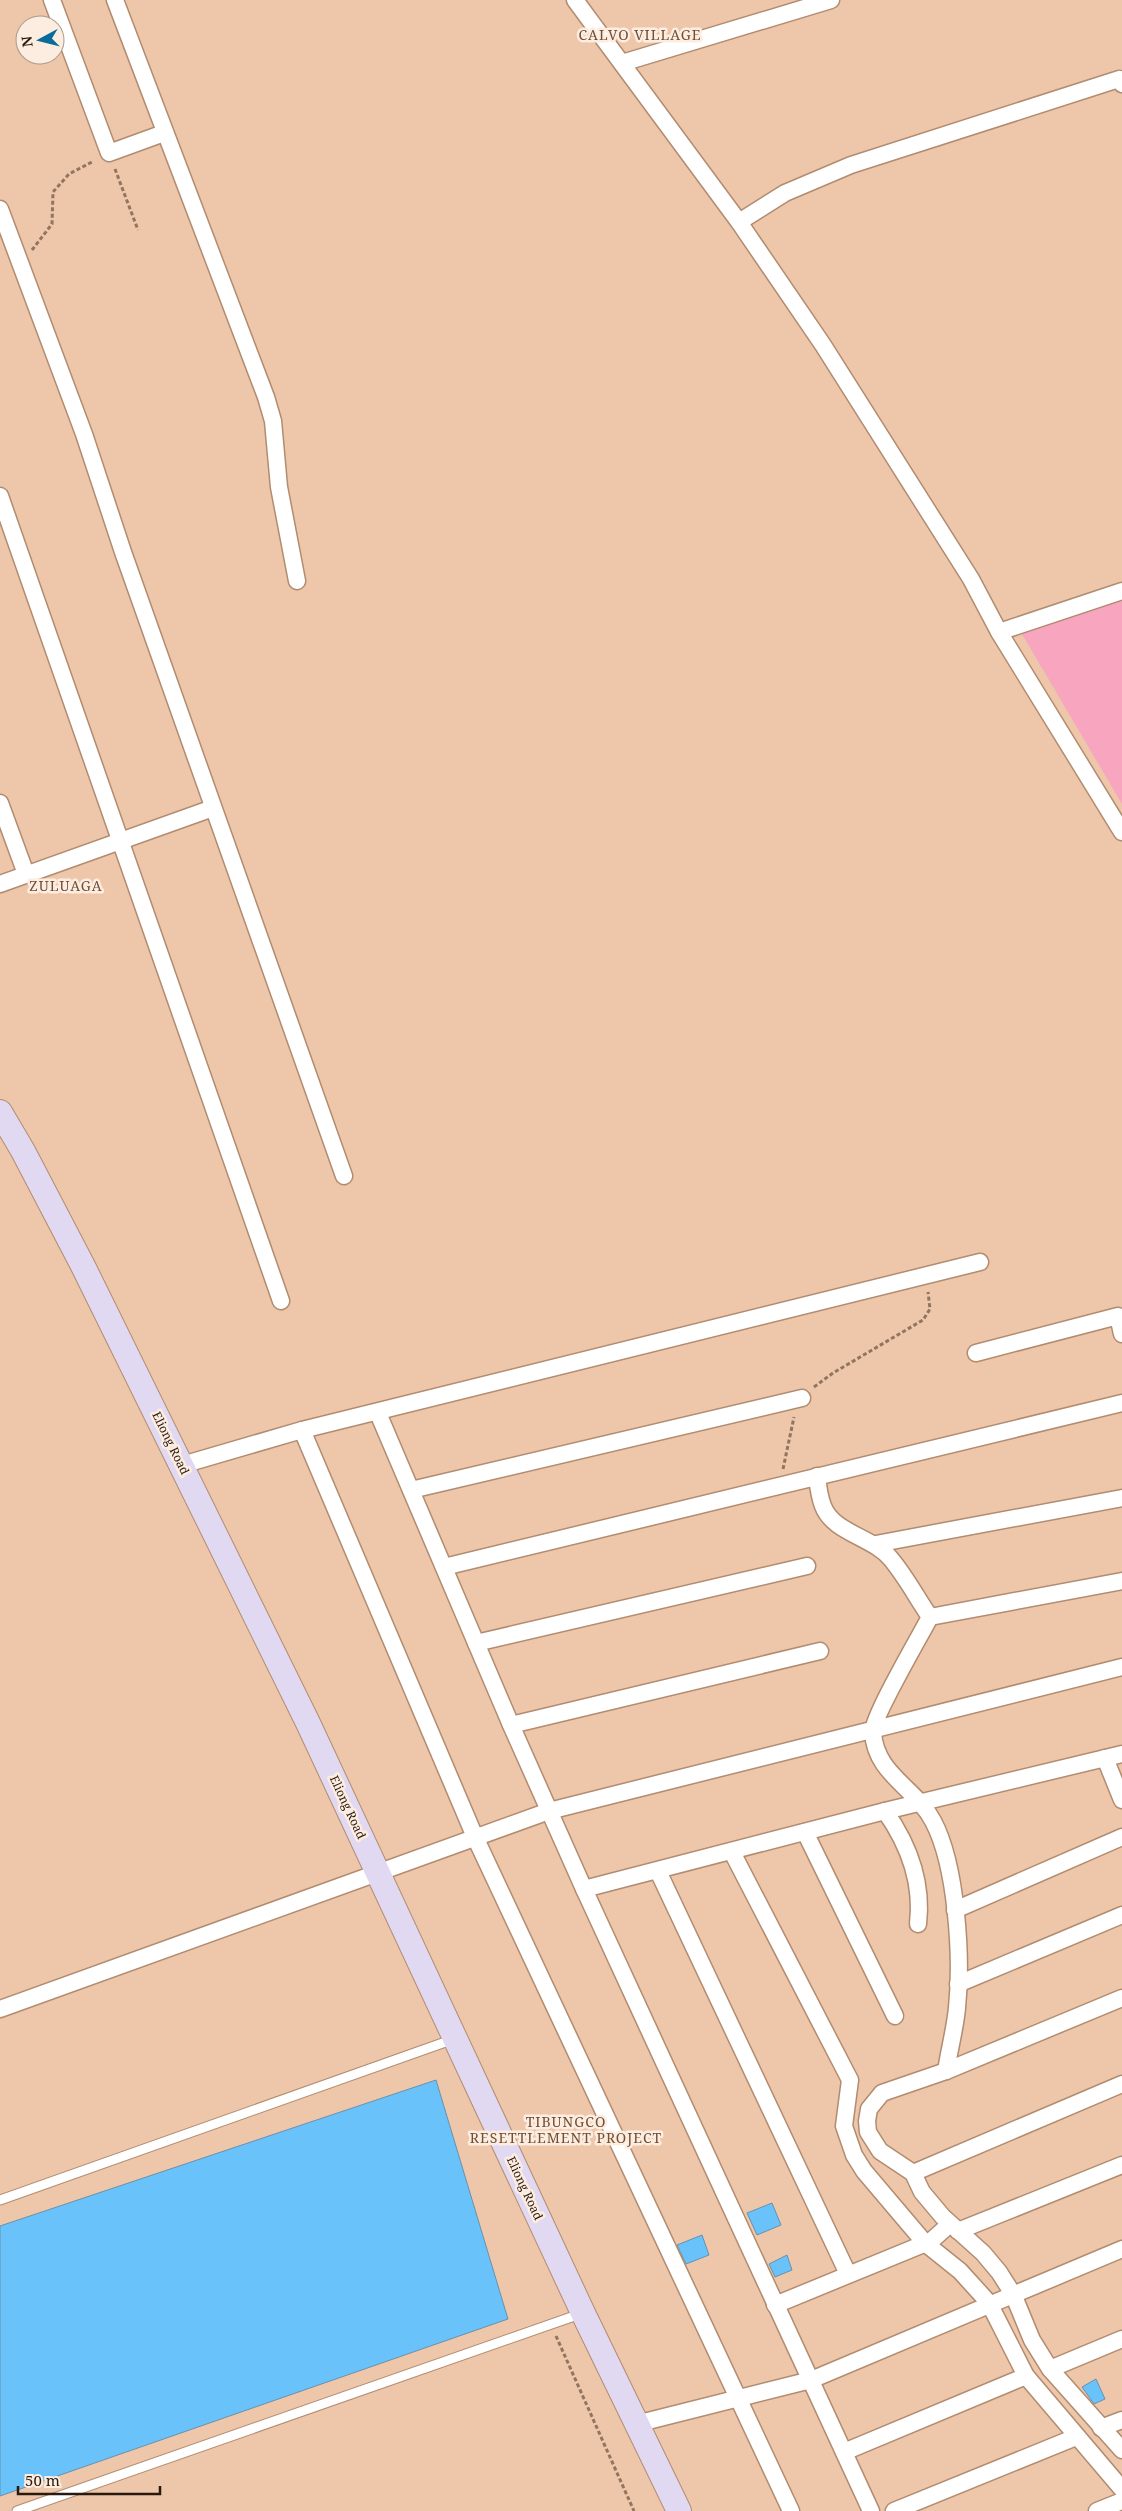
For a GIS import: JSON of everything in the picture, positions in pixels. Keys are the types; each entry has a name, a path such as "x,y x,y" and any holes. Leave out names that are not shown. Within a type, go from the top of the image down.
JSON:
{"main road":[{"name":"Eliong Road","path":"0,1112 23,1151 79,1258 182,1465 378,1873 583,2313 679,2511"}],"street":[{"path":"52,0 109,154 164,133"},
{"path":"115,0 266,397 273,421 279,487 297,581"},
{"path":"575,0 739,222 823,345 971,579 999,632 1122,832"},
{"path":"622,63 831,0"},
{"path":"739,222 785,193 851,165 1119,79 1122,84"},
{"path":"0,209 84,434 213,808 344,1176"},
{"path":"0,496 281,1301"},
{"path":"999,632 1122,591"},
{"path":"0,803 26,874"},
{"path":"0,884 213,808"},
{"path":"182,1465 302,1430 378,1413 980,1262"},
{"path":"976,1353 1120,1315 1122,1334"},
{"path":"411,1490 802,1398"},
{"path":"444,1567 1122,1403"},
{"path":"378,1413 511,1725 584,1889 871,2511"},
{"path":"302,1430 475,1837 791,2511"},
{"path":"817,1476 820,1496 827,1515 846,1530 876,1544 891,1559 930,1617"},
{"path":"876,1544 1122,1498"},
{"path":"476,1644 807,1566"},
{"path":"930,1617 1122,1581"},
{"path":"930,1617 880,1711 873,1731 876,1748 887,1770 920,1803 934,1821 943,1849 954,1910 958,1984 957,2010 946,2072"},
{"path":"511,1725 820,1650"},
{"path":"0,2009 549,1811 670,1779 873,1731 1122,1667"},
{"path":"584,1889 885,1811 1122,1754"},
{"path":"1105,1758 1122,1800"},
{"path":"885,1811 900,1833 909,1851 919,1887 920,1906 918,1924"},
{"path":"805,1832 895,2016"},
{"path":"954,1910 1122,1837"},
{"path":"732,1852 850,2080 844,2126 854,2155 864,2171 944,2233 983,2253 1013,2294 1032,2340 1050,2368 1122,2450"},
{"path":"658,1871 848,2274"},
{"path":"958,1984 1122,1915"},
{"path":"1122,1998 946,2072 882,2093 869,2109 868,2132 872,2142 880,2151 913,2173 944,2233 960,2271 990,2303 1026,2376 1122,2490"},
{"path":"913,2173 1122,2084"},
{"path":"775,2305 944,2233 1122,2165"},
{"path":"636,2424 811,2380 1122,2249"},
{"path":"1050,2368 1122,2338"},
{"path":"844,2452 1026,2376"},
{"path":"1102,2428 1122,2420"},
{"path":"894,2511 1076,2437"},
{"path":"1097,2511 1122,2501"}],"lane":[{"path":"0,2200 454,2039"},
{"path":"17,2511 583,2313"}],"path":[{"path":"22,264 52,224 53,192 70,174 109,154 138,230"},
{"path":"781,1485 789,1437 802,1398 833,1373 923,1320 930,1309 924,1276"},
{"path":"550,2325 634,2511"}],"shaded area":[{"path":"1122,595 1122,804 1019,629"}],"building":[{"path":"436,2080 508,2319 0,2496 0,2226"},
{"path":"772,2203 781,2225 757,2235 747,2213"},
{"path":"702,2235 709,2255 686,2264 677,2245"},
{"path":"787,2255 792,2270 775,2277 769,2264"},
{"path":"1096,2379 1105,2399 1094,2404 1082,2387"}],"district":[{"name":"CALVO VILLAGE","path":"640,34"},
{"name":"ZULUAGA","path":"66,885"},
{"name":"TIBUNGCO RESETTLEMENT PROJECT","path":"566,2130"}]}
